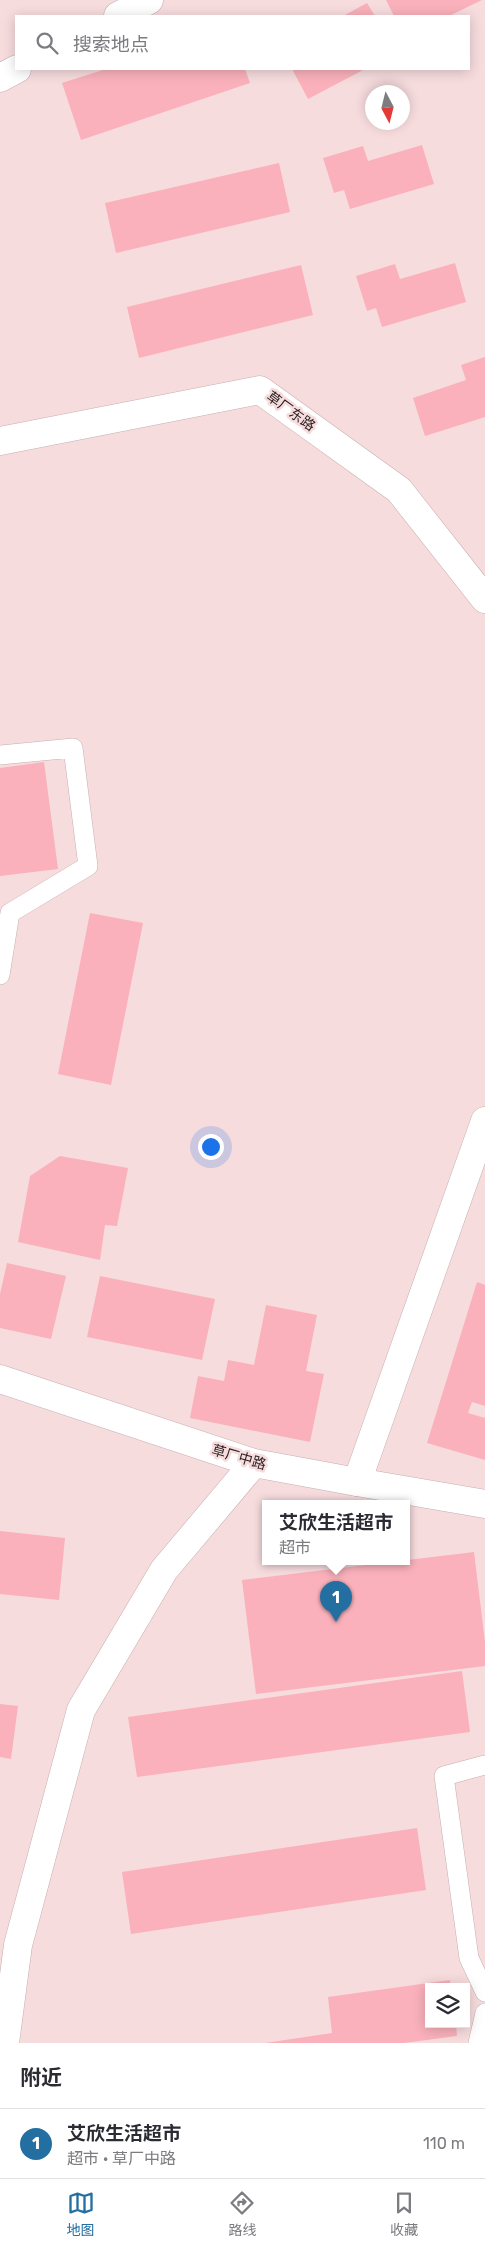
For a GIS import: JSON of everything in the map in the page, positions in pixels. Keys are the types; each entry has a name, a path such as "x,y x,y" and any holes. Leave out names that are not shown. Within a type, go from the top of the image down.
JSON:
{"street":[{"path":"120,15 149,0"},
{"path":"0,78 15,70"},
{"name":"草厂东路","path":"0,441 260,390 399,490 485,599"},
{"path":"357,1482 485,1122"},
{"name":"草厂中路","path":"0,1379 254,1463 485,1504"},
{"path":"5,2043 18,1945 81,1710 164,1570 254,1463"}],"lane":[{"path":"0,755 73,748 88,866 10,913 0,975"},
{"path":"485,1766 444,1776 469,1958 485,1992"},
{"path":"478,2043 485,2013"}],"building":[{"path":"386,0 482,0 451,15 394,15"},
{"path":"367,3 374,15 345,15"},
{"path":"103,70 245,70 250,83 81,140 62,83"},
{"path":"293,70 363,70 308,99"},
{"path":"422,145 434,184 350,209 344,190 334,193 323,158 363,146 368,161"},
{"path":"279,163 290,212 116,253 105,203"},
{"path":"455,263 466,302 382,327 376,308 367,311 356,276 395,264 400,279"},
{"path":"301,265 313,315 139,358 127,307"},
{"path":"485,357 485,417 425,436 413,398 466,380 461,365"},
{"path":"44,762 58,869 0,876 0,768"},
{"path":"90,913 143,923 111,1085 58,1074"},
{"path":"60,1156 128,1168 117,1226 105,1225 100,1260 18,1242 30,1176"},
{"path":"7,1263 66,1276 51,1339 0,1328 0,1294"},
{"path":"100,1276 215,1299 202,1360 87,1337"},
{"path":"477,1282 485,1285 485,1406 472,1402 468,1413 485,1418 485,1460 427,1443"},
{"path":"266,1305 317,1315 306,1371 324,1374 310,1442 190,1418 198,1376 224,1381 228,1360 254,1365"},
{"path":"0,1531 65,1538 59,1600 0,1594"},
{"path":"474,1552 485,1642 485,1666 256,1694 242,1580 366,1565 410,1565 410,1560"},
{"path":"462,1671 470,1732 137,1777 128,1717"},
{"path":"0,1704 18,1706 11,1759 0,1757"},
{"path":"417,1828 426,1890 131,1934 122,1872"},
{"path":"450,1980 450,1983 428,1983"},
{"path":"425,1983 425,2028 456,2028 457,2036 404,2043 265,2043 332,2033 328,1997"}],"place":[{"name":"艾欣生活超市","path":"336,1622"}]}
